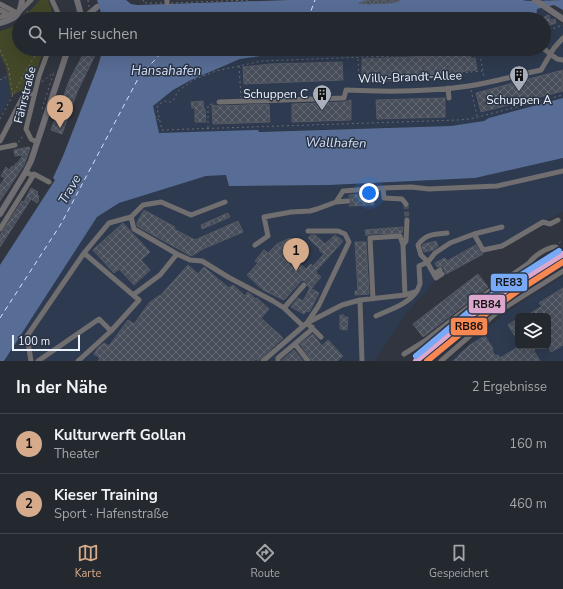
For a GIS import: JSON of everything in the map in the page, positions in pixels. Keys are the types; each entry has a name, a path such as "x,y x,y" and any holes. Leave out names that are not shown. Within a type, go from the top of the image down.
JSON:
{"main road":[{"path":"18,12 22,0"},
{"path":"77,0 80,12"},
{"path":"535,0 560,16"},
{"path":"540,0 560,16"},
{"path":"90,12 97,6"},
{"path":"0,23 12,19"},
{"path":"0,214 26,172 66,56"}],"street":[{"path":"0,4 18,12 31,0"},
{"path":"52,0 58,12"},
{"path":"0,10 7,14"},
{"path":"0,17 12,13"},
{"path":"0,17 7,21"},
{"name":"Willy-Brandt-Allee","path":"551,52 563,38"},
{"path":"551,55 560,60 563,60"},
{"name":"Fährstraße","path":"37,142 31,139 26,129 36,87 47,56"},
{"name":"Willy-Brandt-Allee","path":"220,102 344,98 346,90 371,92 470,86 503,77 542,70 549,56"},
{"path":"448,88 449,98"},
{"path":"0,141 22,97 29,93 34,95"},
{"path":"0,148 14,145"},
{"path":"336,202 343,191 411,187 429,189 497,186 563,171"},
{"path":"26,172 33,176 34,174 49,182"},
{"path":"0,228 33,176"},
{"path":"383,188 384,198 402,199 406,204"},
{"path":"255,245 268,236 264,217 292,212 310,211 336,202 348,201"},
{"path":"31,361 27,336 84,253 109,223 130,217 143,206 161,202 191,215 225,202"},
{"path":"130,217 134,229 177,254 190,260 202,261 284,308 305,325 312,327 321,338"},
{"path":"403,245 406,241 407,220"},
{"path":"474,234 483,250 502,246 543,222 550,224 558,220"},
{"path":"376,316 404,304 412,298 420,284 419,266 427,262 435,253 450,243 474,234 502,227"},
{"path":"305,325 319,305 349,242 345,234 338,231 308,231"},
{"path":"441,272 434,274 421,255 418,245 421,240 428,235 448,233"},
{"path":"373,299 370,238 400,236 403,245 405,295"},
{"path":"404,354 425,341 484,295 529,263 532,259 551,247 556,247 563,258"},
{"path":"78,361 111,331 139,302 139,300 84,253"},
{"path":"133,295 160,275 177,254"},
{"path":"441,361 496,313 563,271"},
{"path":"284,308 304,285"},
{"path":"263,361 305,325 342,305 360,300 405,295 416,291"},
{"path":"360,300 362,361"},
{"path":"456,317 461,318 473,308 474,309"},
{"path":"38,361 99,319 111,331"},
{"path":"278,361 278,358 310,332 312,327"},
{"path":"295,344 308,361"}],"path":[{"path":"88,0 88,7"},
{"path":"143,0 145,3 167,1 251,0"},
{"path":"551,29 563,25"},
{"path":"0,50 8,66 13,96"},
{"path":"0,119 35,56"},
{"path":"480,56 484,83"},
{"path":"358,58 359,80 362,80"},
{"path":"238,66 242,101"},
{"path":"406,78 482,71"},
{"path":"36,87 55,72 42,109"},
{"path":"0,80 10,75"},
{"path":"470,86 477,117"},
{"path":"208,129 208,105 220,102"},
{"path":"155,116 157,120 159,119"},
{"path":"14,145 20,141 24,132"}],"shaded area":[{"path":"541,8 546,12 537,12 537,9"},
{"path":"551,16 563,25 563,98 489,118 484,121 451,126 159,134 152,106 173,90 191,80 240,59 261,56 551,56"},
{"path":"7,73 11,96 0,116 0,78"},
{"path":"563,158 563,212 435,281 407,313 374,361 4,361 97,217 119,203 206,176 227,175 229,186 329,185 475,178"},
{"path":"563,251 563,259 521,285 493,305 423,361 412,361 473,312 518,279"},
{"path":"563,276 563,361 449,361 509,310"}],"green space":[{"path":"40,0 48,0 52,12 29,12"},
{"path":"12,27 12,56 42,56 33,85 11,96 6,67 0,55 0,31"},
{"path":"563,259 563,266 494,309 432,361 422,361 493,305 521,285"}],"water":[{"path":"97,0 126,0 131,4 137,5 289,0 563,0 563,10 554,5 537,9 537,12 101,12"},
{"path":"101,56 261,56 240,59 191,80 173,90 153,106 159,133 258,130 259,132 451,126 484,121 489,118 563,98 563,158 475,178 329,185 229,186 226,175 206,176 119,203 97,217 4,361 0,361 0,265 55,180 53,178"}],"building":[{"path":"368,0 399,1 391,3 359,3"},
{"path":"555,19 556,23 551,25 551,20"},
{"path":"82,56 95,56 77,92 62,134 51,130 70,79"},
{"path":"471,56 471,59 475,58 477,70 406,77 406,80 362,82 362,59"},
{"path":"342,62 343,80 244,84 243,67 270,64"},
{"name":"Schuppen A","path":"563,70 563,91 481,112 476,93"},
{"path":"445,98 445,117 377,119 376,100"},
{"name":"Schuppen C","path":"351,100 351,120 292,122 292,104 344,102"},
{"path":"203,101 206,122 195,122 195,108 192,108 191,102"},
{"path":"269,104 270,122 213,124 212,105"},
{"path":"30,148 24,165 0,201 0,185 5,178 1,176 6,167 9,170 12,166 14,167 23,155 15,156 14,150"},
{"path":"31,188 38,192 37,194 39,196 39,200 37,203 31,199 0,247 0,235 22,201 24,202"},
{"path":"373,193 374,205 349,206 352,201 349,195"},
{"path":"144,210 195,240 238,221 243,232 205,248 191,256 137,226 137,223"},
{"path":"228,213 230,217 202,229 201,225"},
{"path":"123,223 150,252 141,260 150,270 134,285 119,269 114,273 93,250"},
{"path":"403,227 402,233 370,234 366,236 365,230"},
{"path":"311,235 315,235 325,244 335,235 343,241 315,272 321,277 311,289 307,282 302,280 284,300 263,290 247,275 258,263 255,261 264,250 268,253 277,244 290,238 295,243 287,252 306,269 311,264 313,266 324,254 308,238"},
{"path":"436,241 438,246 433,250 424,252 422,246 424,244"},
{"path":"355,242 366,242 369,294 355,295 355,291 358,291"},
{"path":"476,245 483,254 446,274 443,267 437,267 435,263 445,258 447,261"},
{"path":"188,265 198,274 204,267 229,288 233,285 245,296 248,292 256,299 257,298 269,309 261,318 283,338 258,361 256,359 254,361 98,361 100,358 94,354 98,348 104,343 109,346 128,320 134,324 149,303 160,296"},
{"path":"478,274 488,287 423,337 413,324"},
{"path":"310,288 319,293 309,312 306,311 304,314 291,307 298,298 303,301"},
{"path":"563,288 563,345 551,352 550,349 551,349 551,313 531,313 542,306 539,303"},
{"path":"340,315 348,317 347,330 340,329"},
{"path":"515,321 515,336 508,325"},
{"path":"313,334 322,346 328,340 343,356 337,361 312,361 300,344"},
{"path":"485,336 493,349 492,350 495,356 498,355 500,358 515,349 534,349 534,351 540,361 453,361 470,345"},
{"path":"294,350 303,361 282,361 282,360"}],"ferry route":[{"path":"311,12 315,0"},
{"path":"0,318 61,224 139,77 158,56"}],"tunnel":[{"path":"406,204 407,220"}],"transit line":[{"name":"RE83","path":"416,356 471,310 510,282 559,251"},
{"name":"RB84","path":"416,361 473,314 512,286 563,254"},
{"name":"RB86","path":"427,361 477,320 516,292 563,262"}],"place":[{"name":"Schuppen A","path":"519,92"},
{"name":"Schuppen C","path":"322,111"},
{"name":"Kieser Training","path":"60,128"},
{"name":"Kulturwerft Gollan","path":"296,271"}],"water label":[{"name":"Hansahafen","path":"166,70"},
{"name":"Wallhafen","path":"336,142"},
{"name":"Trave","path":"69,189"}]}
